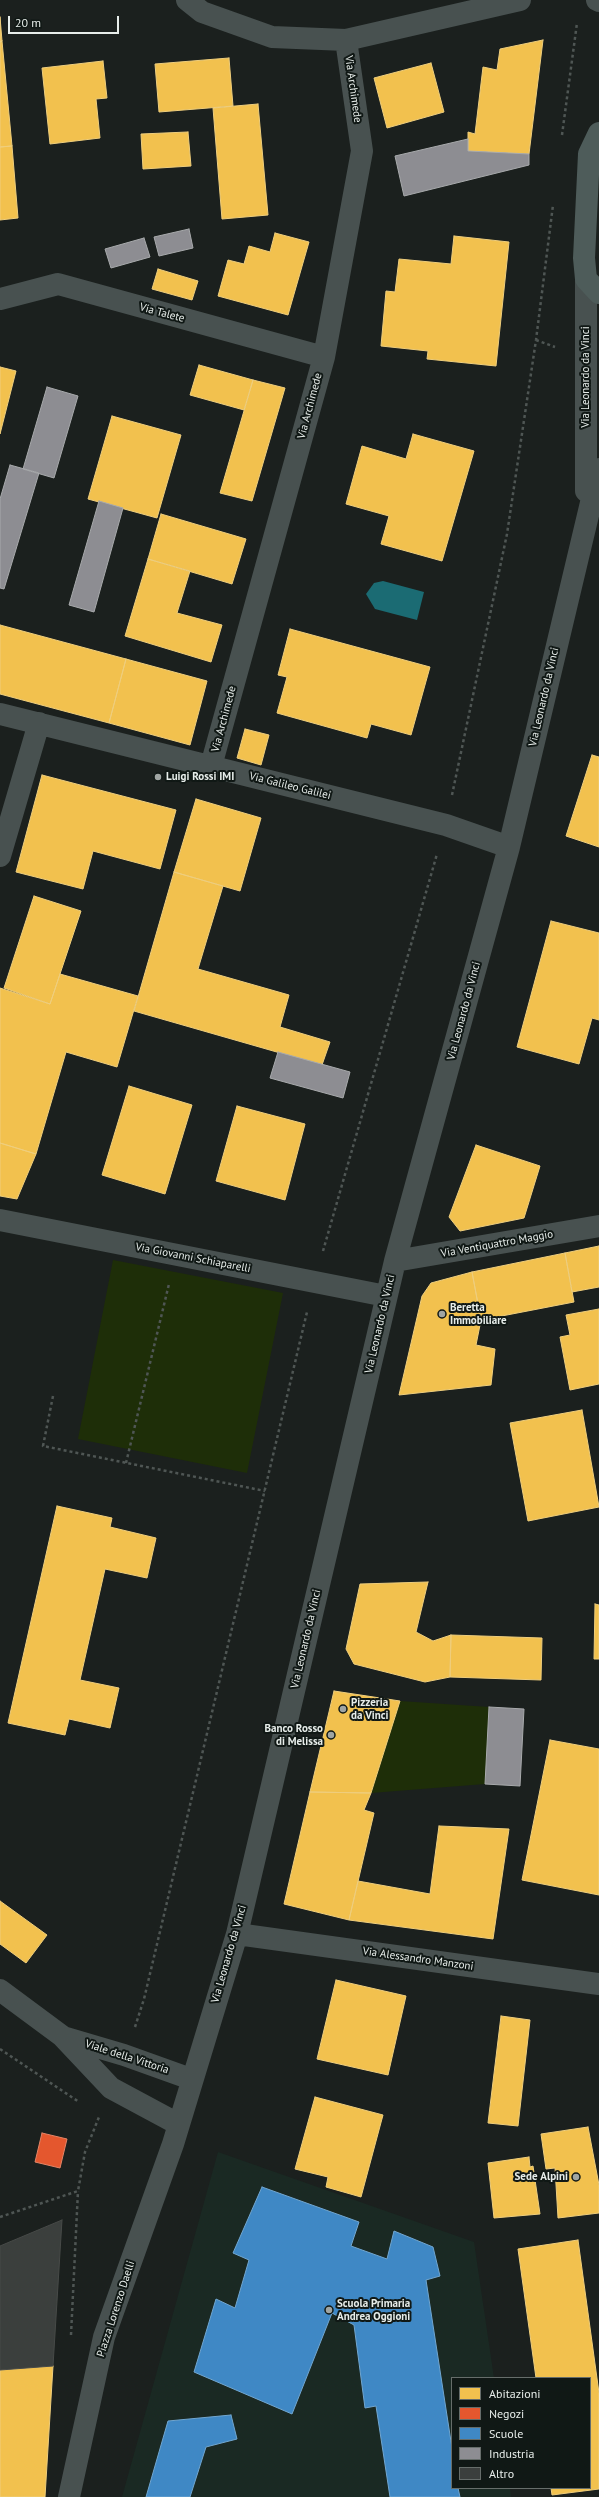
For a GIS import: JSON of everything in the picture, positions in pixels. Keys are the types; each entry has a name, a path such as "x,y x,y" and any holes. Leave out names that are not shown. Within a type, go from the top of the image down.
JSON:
{"main road":[{"path":"593,286 584,258 588,161 596,136 599,133"}],"street":[{"path":"187,0 202,12 272,37 346,40 520,0"},
{"name":"Via Archimede","path":"211,766 324,357 362,151 346,40"},
{"name":"Via Talete","path":"0,300 58,284 324,357"},
{"name":"Via Leonardo da Vinci","path":"585,524 593,286"},
{"name":"Via Leonardo da Vinci","path":"178,2124 237,1934 386,1296 509,847 599,469"},
{"name":"Via Galileo Galilei","path":"0,714 446,825 509,847"},
{"path":"0,856 38,723"},
{"name":"Via Giovanni Schiaparelli","path":"0,1220 386,1296"},
{"name":"Via Ventiquattro Maggio","path":"395,1261 599,1226"},
{"name":"Via Alessandro Manzoni","path":"237,1934 599,1984"},
{"name":"Viale della Vittoria","path":"0,1990 62,2036 111,2088 178,2124"},
{"name":"Viale della Vittoria","path":"62,2036 124,2055 191,2079"},
{"name":"Piazza Lorenzo Daelli","path":"69,2497 104,2337 178,2124"}],"path":[{"path":"561,142 578,16"},
{"path":"124,2055 144,1999 314,1282 446,825 507,534 535,348 554,198"},
{"path":"126,1463 176,1254"},
{"path":"53,1396 43,1446 265,1491"},
{"path":"0,2049 81,2103"},
{"path":"71,2335 78,2191 85,2152 100,2116 94,2112"},
{"path":"0,2217 78,2191"}],"shaded area":[{"name":"Scuola Primaria Andrea Oggioni","path":"218,2152 474,2242 494,2377 451,2377 451,2489 510,2489 511,2497 122,2497"}],"green space":[{"path":"113,1260 283,1293 247,1473 78,1439"},
{"path":"400,1701 489,1707 485,1784 371,1793"}],"water":[{"path":"383,581 424,592 417,620 375,609 366,594 374,583"}],"building: Abitazioni":[{"path":"0,17 2,41 0,42"},
{"path":"543,40 529,154 468,151 468,132 475,134 483,67 497,70 500,49"},
{"path":"2,41 12,146 0,147 0,42"},
{"path":"229,58 233,106 159,112 155,64"},
{"path":"103,61 107,98 96,99 100,138 50,144 42,68"},
{"path":"431,63 444,112 387,128 374,78"},
{"path":"258,104 268,215 222,219 213,108"},
{"path":"188,132 191,166 143,169 141,134"},
{"path":"12,146 18,218 0,220 0,147"},
{"path":"275,233 309,242 288,315 218,296 228,260 244,264 249,246 270,252"},
{"path":"454,236 509,242 496,366 427,359 428,351 381,346 386,291 395,292 399,259 451,264"},
{"path":"158,269 198,281 192,300 152,289"},
{"path":"199,365 253,380 244,410 190,395"},
{"path":"0,367 16,371 0,434"},
{"path":"253,380 285,388 252,501 220,493"},
{"path":"112,416 181,435 157,518 88,499"},
{"path":"413,434 474,451 442,561 381,544 389,516 346,504 362,446 406,459"},
{"path":"161,514 246,539 232,584 148,559"},
{"path":"148,559 190,571 177,613 222,625 211,662 125,636"},
{"path":"0,625 126,659 109,723 0,694"},
{"path":"290,629 430,667 411,735 371,724 367,738 277,713 287,677 278,675"},
{"path":"126,659 207,681 190,745 109,723"},
{"path":"245,729 269,735 261,765 237,758"},
{"path":"592,755 599,757 599,847 566,836"},
{"path":"42,775 176,810 160,869 93,851 83,889 16,872"},
{"path":"196,799 261,818 240,891 174,872"},
{"path":"174,872 223,886 198,969 289,995 280,1027 330,1042 322,1065 134,1011"},
{"path":"34,896 81,911 50,1004 4,988"},
{"path":"551,921 599,933 599,1020 592,1018 579,1064 517,1047"},
{"path":"60,974 138,996 117,1067 66,1052 36,1154 0,1143 0,988 50,1004"},
{"path":"129,1086 192,1105 165,1194 102,1175"},
{"path":"237,1106 305,1124 285,1200 216,1181"},
{"path":"0,1143 36,1154 17,1199 0,1196"},
{"path":"476,1145 540,1166 524,1218 460,1231 449,1217"},
{"path":"599,1246 599,1287 572,1292 565,1253"},
{"path":"565,1253 574,1302 481,1320 472,1272"},
{"path":"472,1272 481,1320 476,1345 495,1349 491,1385 399,1395 422,1296 431,1283"},
{"path":"599,1309 599,1384 570,1390 560,1337 570,1335 566,1315"},
{"path":"582,1410 599,1507 528,1521 510,1423"},
{"path":"57,1506 112,1518 110,1527 156,1538 147,1578 105,1569 80,1680 119,1688 110,1728 69,1719 65,1735 8,1723"},
{"path":"428,1582 416,1632 433,1641 451,1635 450,1677 425,1682 354,1664 346,1649 360,1584"},
{"path":"595,1604 599,1605 599,1659 594,1659"},
{"path":"451,1635 542,1638 541,1680 450,1677"},
{"path":"334,1691 400,1701 371,1793 310,1792"},
{"path":"550,1740 599,1749 599,1895 522,1880"},
{"path":"310,1792 371,1793 364,1810 374,1813 349,1920 284,1904"},
{"path":"439,1826 509,1829 493,1939 349,1920 358,1881 430,1894"},
{"path":"0,1901 47,1935 26,1963 0,1944"},
{"path":"336,1980 406,1996 388,2075 317,2059"},
{"path":"501,2016 530,2020 518,2126 488,2123"},
{"path":"315,2097 383,2115 361,2197 326,2187 328,2177 295,2169"},
{"name":"Sede Alpini","path":"588,2127 599,2185 599,2213 558,2218 555,2168 546,2169 541,2134"},
{"path":"529,2157 530,2167 533,2166 540,2214 494,2218 488,2163"},
{"path":"578,2240 599,2393 599,2489 552,2495 551,2489 591,2489 591,2377 536,2377 518,2249"},
{"path":"53,2366 45,2497 0,2497 0,2370"}],"building: Negozi":[{"path":"42,2133 67,2139 60,2168 35,2162"}],"building: Scuole":[{"path":"262,2187 359,2222 351,2246 387,2259 394,2231 433,2247 440,2276 426,2280 451,2442 451,2489 458,2489 460,2497 390,2497 376,2406 365,2408 354,2325 332,2313 292,2414 194,2372 216,2299 235,2308 249,2260 233,2253"},
{"path":"231,2415 237,2439 206,2447 190,2497 146,2497 168,2421"}],"building: Industria":[{"path":"468,139 468,151 529,154 529,165 404,196 395,156"},
{"path":"189,229 193,248 159,256 154,237"},
{"path":"144,238 150,257 111,268 105,249"},
{"path":"47,387 78,396 54,478 23,469"},
{"path":"10,465 39,473 4,589 0,588 0,499"},
{"path":"99,501 123,508 94,612 69,605"},
{"path":"278,1052 350,1072 343,1098 270,1078"},
{"path":"489,1707 524,1709 520,1786 485,1784"}],"building: Altro":[{"path":"62,2220 53,2366 0,2370 0,2246"}],"place":[{"name":"Luigi Rossi IMI","path":"158,777"},
{"name":"Beretta Immobiliare","path":"442,1314"},
{"name":"Pizzeria da Vinci","path":"343,1709"},
{"name":"Banco Rosso di Melissa","path":"331,1735"},
{"name":"Sede Alpini","path":"576,2177"},
{"name":"Scuola Primaria Andrea Oggioni","path":"329,2310"}]}
